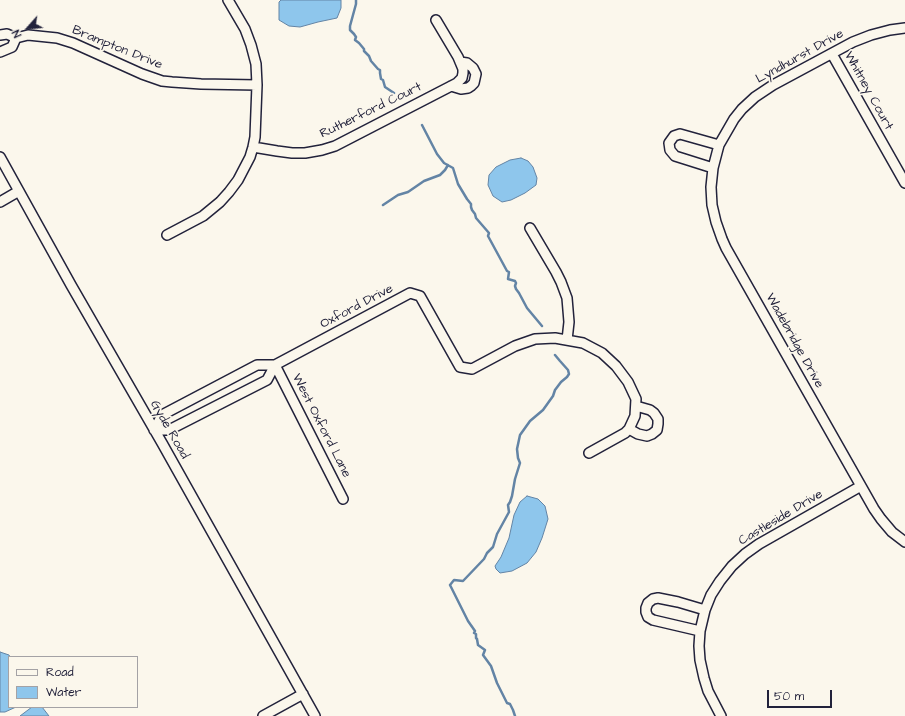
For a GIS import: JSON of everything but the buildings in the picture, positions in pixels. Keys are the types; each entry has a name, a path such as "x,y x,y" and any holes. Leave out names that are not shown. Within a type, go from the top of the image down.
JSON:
{"street":[{"path":"167,235 203,216 230,192 250,157 253,147 255,137 257,85 256,64 245,29 228,0"},
{"name":"Rutherford Court","path":"253,147 277,152 298,153 322,150 335,146 459,81 462,78 463,69 436,20"},
{"name":"Lyndhurst Drive","path":"725,135 738,114 755,97 772,85 871,34 905,28"},
{"name":"Brampton Drive","path":"0,35 8,34 16,38 28,35 57,38 73,43 142,74 162,81 201,84 257,85"},
{"path":"0,52 12,47 16,38"},
{"name":"Whitney Court","path":"832,54 905,184"},
{"name":"Rutherford Court","path":"451,86 461,89 468,88 474,83 476,74 474,68 467,63 460,62"},
{"path":"713,168 675,156 670,150 669,143 674,136 680,134 719,145"},
{"name":"Wadebridge Drive","path":"725,135 719,145 713,168 711,187 712,205 722,239 874,509 892,532 905,542"},
{"name":"Gyde Road","path":"0,157 316,716"},
{"path":"0,202 19,191"},
{"path":"530,228 556,272 567,298 569,322 567,340"},
{"name":"Oxford Drive","path":"276,365 267,380 169,430 154,430 162,415 257,365 276,365 410,293 420,296 460,368 472,369 515,346 535,339 555,338 583,343 602,353 616,366 628,382 636,399 636,406"},
{"name":"West Oxford Lane","path":"276,365 343,499"},
{"path":"589,453 625,433 629,429 635,416 636,406 650,410 658,419 656,430 647,436 638,434 629,429"},
{"name":"Castleside Drive","path":"721,716 708,691 700,660 700,631 705,610 712,594 732,566 744,554 861,486"},
{"path":"700,631 653,620 648,617 646,608 648,603 653,599 658,598 705,610"},
{"path":"263,716 303,694"}],"water":[{"path":"281,0 341,0 341,8 337,18 300,27 289,26 279,20 279,2"},
{"path":"521,158 528,161 533,167 537,178 536,185 525,193 511,200 502,202 493,196 488,185 489,175 496,167 510,160"},
{"path":"527,496 538,499 545,506 548,519 542,538 536,552 527,563 512,571 500,573 495,566 501,557 509,538 514,515 520,502"},
{"path":"0,652 10,656 8,656 8,708 14,708 5,712 0,712"},
{"path":"31,708 43,708 49,716 20,716"}],"waterway":[{"path":"356,0 350,30 356,37 355,40 380,70 381,79 383,80 385,87 394,93"},
{"path":"422,125 437,154 444,163 453,168 458,184 471,204 476,218 489,233 488,236 507,271 509,272 508,279 515,281 516,289 527,308 542,326"},
{"path":"383,205 398,195 408,192 424,181 440,175 448,165"},
{"path":"515,716 510,704 507,703 497,683 491,666 483,655 485,650 478,645 476,634 474,633 475,631 468,621 450,585 454,580 463,581 484,559 493,547 497,534 509,512 508,505 512,496 520,463 517,449 520,435 530,421 543,410 553,396 555,390 569,374 568,370 555,355"}]}
